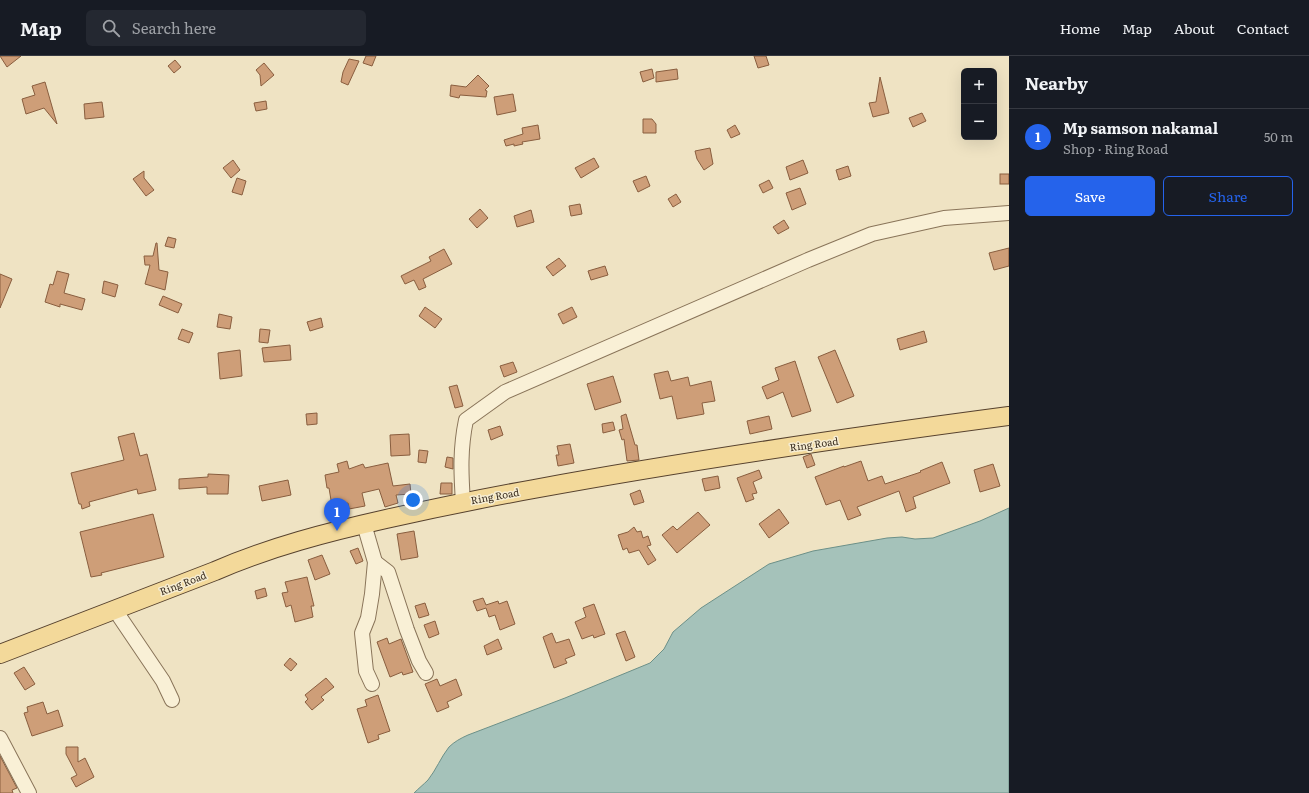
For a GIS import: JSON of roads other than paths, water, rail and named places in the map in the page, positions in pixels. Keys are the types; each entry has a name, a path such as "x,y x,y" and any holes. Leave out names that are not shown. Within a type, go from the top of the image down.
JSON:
{"main road":[{"name":"Ring Road","path":"0,654 260,553 308,538 364,524 463,502 653,468 1009,416"}],"street":[{"path":"463,502 461,471 462,440 466,420 505,392 808,260 872,234 944,218 1009,213"},
{"path":"364,524 375,562 368,618 362,633 366,671 372,684"},
{"path":"375,562 388,572 419,661 426,673"},
{"path":"115,610 163,680 172,700"},
{"path":"0,738 29,793"}],"water":[{"path":"1009,508 1009,793 414,793 428,780 443,755 453,743 468,735 565,698 650,663 664,649 673,632 701,608 769,564 813,551 887,538 933,538 980,521"}],"place":[{"name":"Mp samson nakamal","path":"337,531"}]}
